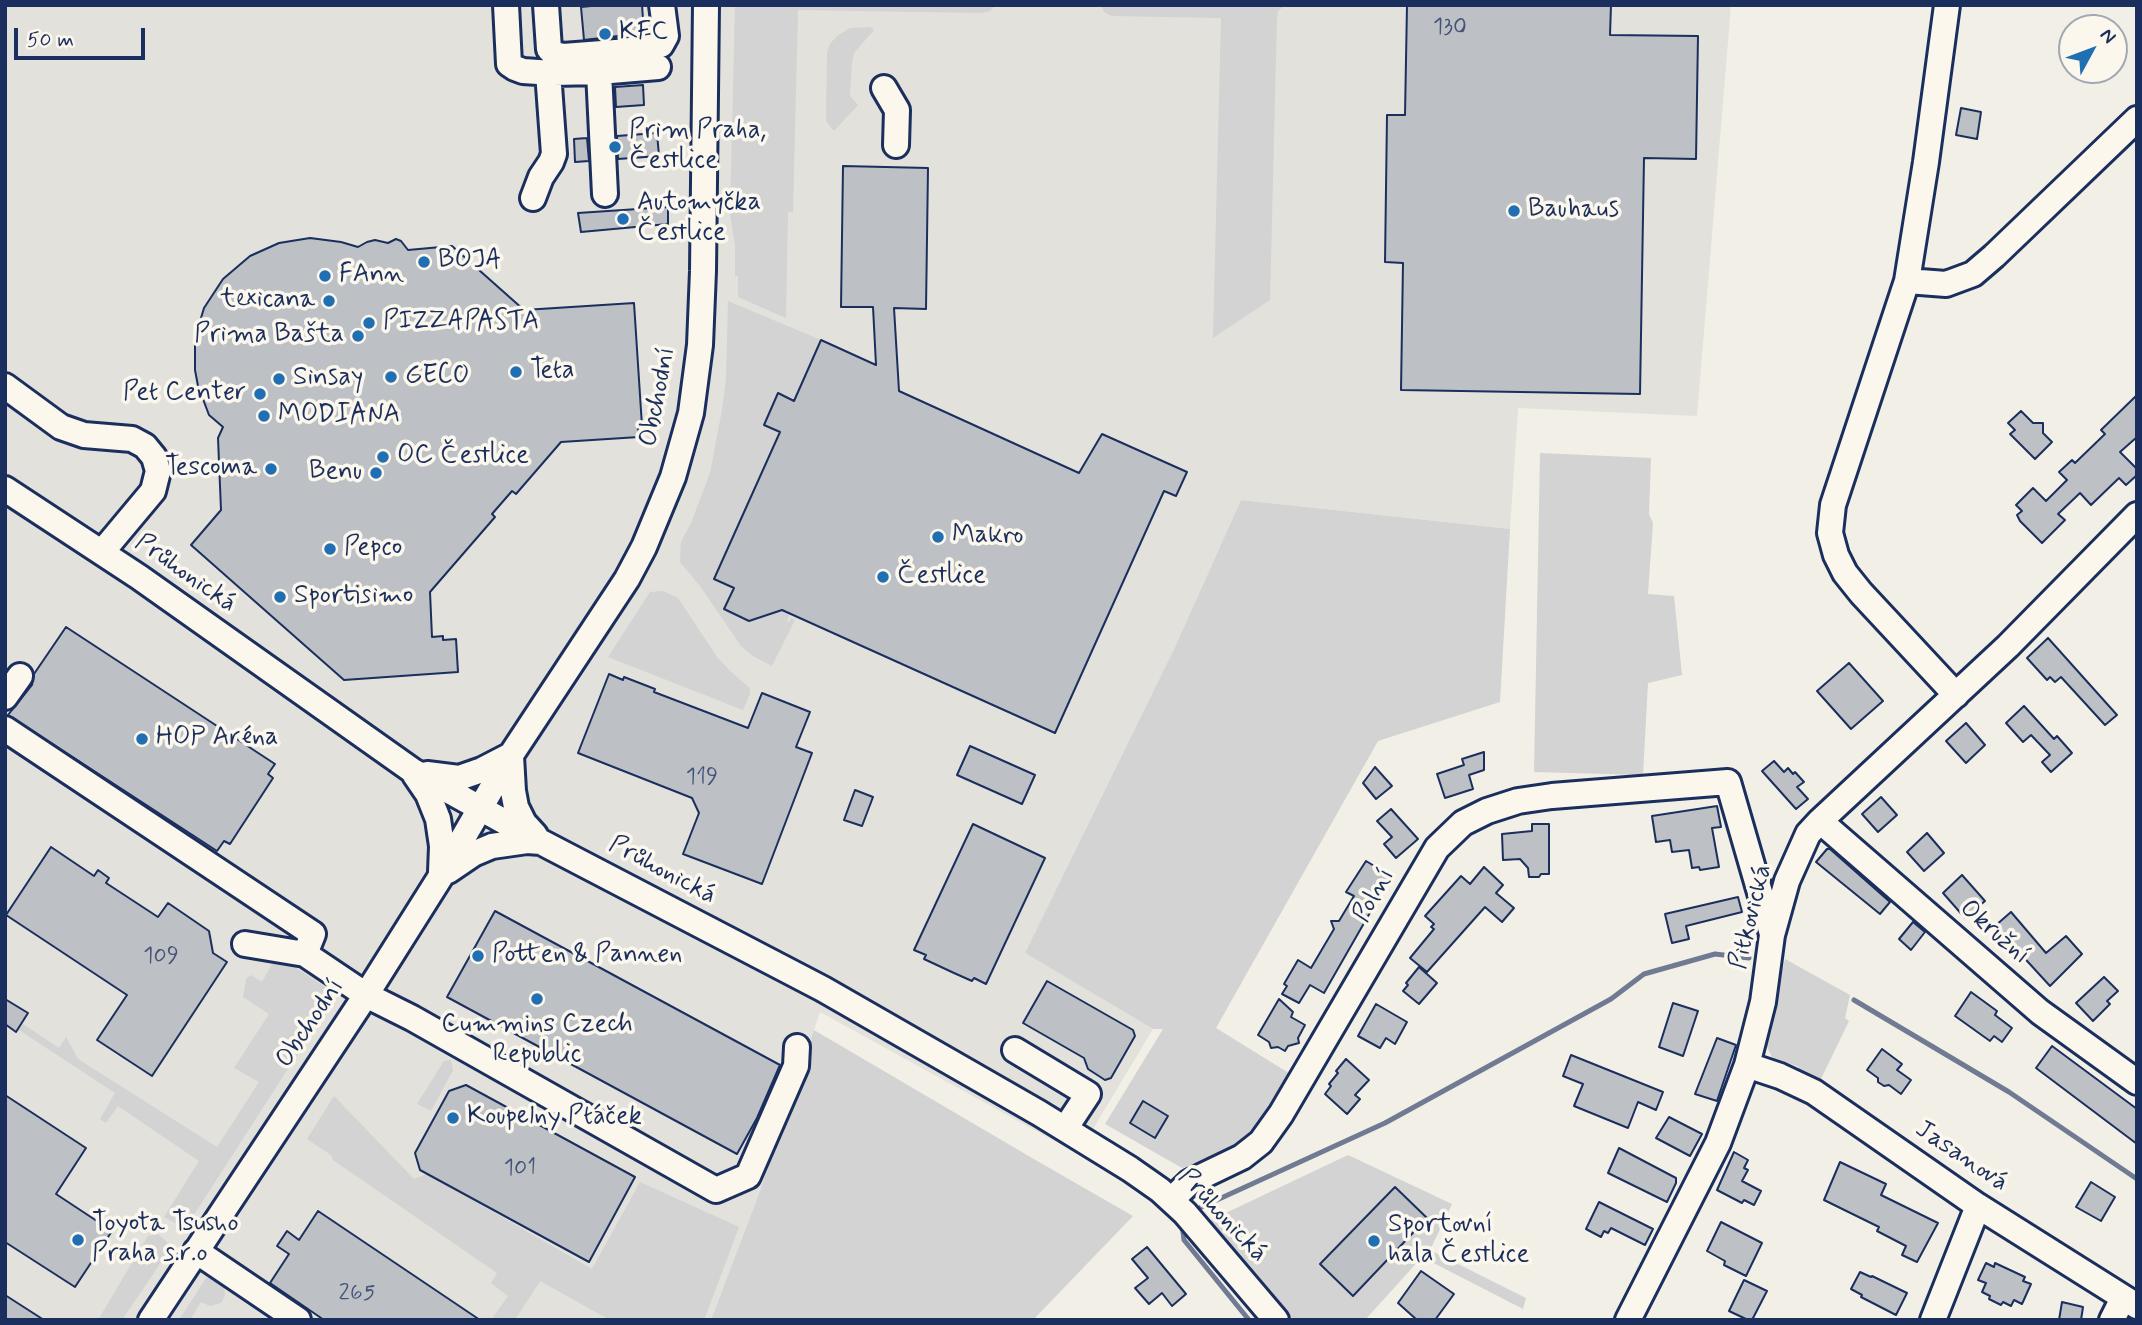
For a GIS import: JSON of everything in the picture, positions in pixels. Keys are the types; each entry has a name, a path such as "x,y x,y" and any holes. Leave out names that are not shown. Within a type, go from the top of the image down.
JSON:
{"street":[{"path":"506,5 509,64 523,72 599,72 658,67"},
{"path":"546,5 549,49 554,54 563,56 661,45 666,36 662,5"},
{"name":"Obchodní","path":"151,1320 366,995 441,876 511,755 627,579 644,547 673,477 691,413 700,345 706,5"},
{"path":"1947,5 1907,281 1833,505 1830,533 1836,555 1845,573 1956,695"},
{"path":"533,198 554,154 548,72"},
{"path":"599,72 605,194"},
{"path":"884,88 880,107 888,144"},
{"path":"1907,281 1946,284 1973,274 2137,119"},
{"path":"5,386 61,427 84,435 132,439 145,446 154,457 158,478 153,491 102,552"},
{"name":"Průhonická","path":"5,489 102,552 413,771 541,842 812,984 1130,1168 1185,1213 1276,1320"},
{"name":"Pitkovická","path":"1628,1320 1718,1143 1747,1065 1763,1002 1772,935 1787,881 1808,834 1956,695 2137,515"},
{"path":"5,696 20,676"},
{"path":"5,729 313,934 305,954"},
{"path":"511,755 516,807 524,823 541,842"},
{"name":"Obchodní","path":"413,771 459,778 511,755"},
{"path":"413,771 428,794 438,819 442,846 441,876"},
{"name":"Polní","path":"1171,1200 1190,1182 1242,1157 1261,1142 1282,1114 1437,848 1463,823 1487,811 1552,796 1728,782 1772,935"},
{"name":"Okružní","path":"1819,821 2040,1012 2137,1082"},
{"path":"441,876 474,854 492,846 515,842 541,842"},
{"path":"245,944 305,954 366,995 412,1018 716,1190 748,1176 796,1066 797,1047"},
{"path":"1014,1050 1088,1094 1066,1129"},
{"name":"Jasanová","path":"1747,1065 1780,1076 1814,1092 2124,1308"},
{"path":"1933,1320 1978,1206"},
{"path":"196,1251 298,1320"}],"shaded area":[{"path":"5,5 1731,5 1697,416 1518,408 1510,529 1241,500 1175,647 1025,953 1153,1029 1078,1154 820,1012 760,1191 711,1320 5,1320"},
{"path":"735,5 996,5 990,11 982,13 798,10 793,212 788,212 786,318 738,297 730,214"},
{"path":"1101,5 1285,5 1278,11 1277,17 1270,300 1213,338 1221,18 1112,16 1104,12"},
{"path":"870,27 874,30 854,53 852,62 850,96 858,105 833,130 826,121 827,53 837,36 850,28"},
{"path":"728,301 821,340 794,401 778,394 764,424 780,432 714,579 734,588 724,610 749,621 774,607 790,613 787,621 791,618 795,620 772,666 741,646 680,562 681,542 710,473 722,410 726,378"},
{"path":"1540,453 1651,458 1649,514 1653,523 1648,594 1674,596 1682,675 1648,683 1643,775 1534,772"},
{"path":"1241,500 1510,529 1500,702 1378,741 1216,1028 1292,1075 1274,1108 1248,1141 1218,1158 1182,1168 1105,1124 1163,1029 1153,1029 1025,953 1175,647"},
{"path":"663,591 678,598 717,657 750,688 743,710 608,657 650,592"},
{"path":"281,958 325,987 330,996 329,1010 188,1224 181,1226 164,1217 199,1161 118,1106 106,1123 100,1119 115,1093 19,1030 23,1024 59,1048 66,1037 78,1059 217,1147 259,1082 234,1068 269,1014 243,997 246,979 251,975 262,982 272,964"},
{"path":"1785,959 1850,995 1845,1018 1849,1021 1819,1083 1798,1071 1799,1067 1772,1057 1766,1045"},
{"path":"814,1030 1133,1216 1033,1320 711,1320 760,1191"},
{"path":"451,1060 453,1070 431,1111 417,1104 444,1061"},
{"path":"334,1096 414,1179 427,1174 592,1269 640,1182 739,1227 704,1320 610,1320 540,1281 515,1320 487,1320 488,1317 492,1319 508,1296 491,1283 497,1273 333,1160 331,1155 307,1139"},
{"path":"1348,1155 1452,1204 1430,1250 1526,1298 1523,1309 1422,1257 1365,1320 1294,1320 1209,1221"},
{"path":"157,1233 170,1249 122,1320 98,1320 148,1236"},
{"path":"215,1275 224,1285 225,1296 221,1303 210,1306 201,1302 190,1320 179,1320 206,1278"}],"building":[{"path":"642,5 644,33 584,40 581,7"},
{"name":"Bauhaus","path":"1407,5 1611,5 1610,35 1698,36 1696,159 1644,158 1640,394 1401,390 1403,263 1385,262 1387,115 1405,115"},
{"path":"643,85 644,105 616,107 615,87"},
{"path":"1961,108 1981,112 1977,139 1956,135"},
{"path":"657,133 659,156 618,159 617,136"},
{"path":"587,138 589,161 575,162 574,139"},
{"name":"Makro","path":"843,166 928,168 926,309 894,308 899,391 1079,473 1102,434 1187,472 1176,496 1164,491 1055,733 782,610 749,621 724,609 734,588 714,579 780,432 764,425 778,393 794,401 821,340 876,365 873,307 841,307"},
{"name":"Automyčka Čestlice","path":"668,207 668,224 581,232 578,213"},
{"name":"OC Čestlice","path":"310,238 358,247 375,240 388,243 396,239 408,250 452,246 524,310 634,303 642,426 638,427 639,437 561,442 516,494 512,491 492,514 495,517 430,592 432,637 456,639 458,672 344,680 191,545 221,510 218,438 223,427 209,415 195,370 195,338 204,308 223,279 250,256 279,243"},
{"path":"2137,395 2137,437 2120,452 2137,469 2137,475 2126,485 2119,478 2091,505 2080,493 2058,514 2065,520 2042,543 2020,521 2017,515 2022,511 2016,505 2033,488 2046,501 2067,480 2059,472 2072,460 2075,463 2105,434 2101,430"},
{"path":"2021,411 2033,423 2043,423 2043,433 2052,442 2035,459 2010,434 2015,430 2008,423"},
{"name":"HOP Aréna","path":"66,627 275,764 268,774 273,778 230,844 224,841 217,851 8,715 32,685 34,674"},
{"path":"2048,638 2117,715 2105,725 2061,677 2055,682 2050,677 2047,680 2027,658"},
{"path":"1849,663 1883,701 1851,729 1817,691"},
{"path":"609,674 655,689 654,692 748,728 762,693 810,712 796,747 812,753 762,884 683,854 699,813 692,798 578,753"},
{"path":"2024,706 2054,739 2057,736 2072,753 2051,772 2042,762 2050,755 2031,735 2023,742 2006,723"},
{"path":"1966,723 1985,745 1966,763 1946,741"},
{"path":"970,746 1035,775 1022,804 957,775"},
{"path":"1484,752 1484,770 1469,775 1473,789 1445,798 1437,774 1464,765 1462,759"},
{"path":"1774,761 1784,772 1788,768 1804,782 1797,787 1808,799 1796,809 1762,771"},
{"path":"1375,767 1392,786 1376,799 1363,783"},
{"path":"855,790 873,797 862,826 844,820"},
{"path":"1881,797 1897,815 1878,832 1862,814"},
{"path":"1717,806 1721,827 1712,828 1719,867 1700,870 1699,867 1692,868 1689,850 1672,852 1670,840 1656,842 1652,816"},
{"path":"1391,809 1418,839 1396,858 1384,844 1392,837 1377,821"},
{"path":"973,824 1045,858 986,984 974,978 972,981 924,959 926,955 914,950"},
{"path":"1532,824 1549,824 1549,874 1541,874 1539,877 1529,877 1528,868 1520,859 1503,860 1502,834 1532,831"},
{"path":"1927,833 1944,853 1924,871 1907,852"},
{"path":"51,847 94,876 98,870 109,878 106,883 158,917 168,903 209,931 213,953 227,962 152,1076 97,1040 127,995 6,915"},
{"path":"1827,849 1890,902 1880,914 1816,862"},
{"path":"1366,861 1391,876 1324,993 1310,985 1299,1003 1282,994 1287,986 1284,984 1298,960 1311,968 1334,929 1331,921 1339,921 1354,896 1346,892"},
{"path":"1484,867 1503,885 1496,893 1514,908 1502,922 1485,907 1427,972 1410,958 1434,929 1431,927 1434,924 1425,916 1461,876 1470,884"},
{"path":"1962,875 1985,901 1965,918 1943,893"},
{"path":"1738,897 1742,912 1686,926 1689,939 1672,943 1665,914"},
{"path":"495,911 780,1065 757,1118 737,1154 447,997"},
{"path":"2011,912 2046,953 2066,936 2082,954 2050,986 1995,926"},
{"path":"1913,922 1925,932 1911,950 1899,939"},
{"path":"1419,967 1437,983 1419,1004 1403,991"},
{"path":"2104,977 2118,991 2107,1001 2110,1004 2093,1021 2076,1003"},
{"path":"1047,981 1133,1030 1135,1036 1111,1078 1105,1080 1088,1069 1084,1058 1023,1023"},
{"path":"1971,992 1997,1011 1995,1015 2012,1028 2002,1042 1994,1036 1990,1041 1955,1016"},
{"path":"5,999 28,1013 16,1032 5,1024"},
{"path":"1279,999 1293,1012 1291,1017 1305,1025 1298,1038 1299,1043 1288,1046 1285,1051 1278,1047 1271,1048 1269,1042 1258,1035"},
{"path":"1673,1003 1698,1011 1683,1056 1659,1047"},
{"path":"1376,1004 1407,1022 1395,1044 1386,1038 1380,1048 1358,1036"},
{"path":"1717,1038 1736,1045 1717,1101 1695,1094"},
{"path":"2052,1046 2137,1109 2137,1144 2036,1068"},
{"path":"1882,1049 1902,1064 1897,1070 1911,1080 1901,1094 1889,1085 1884,1086 1878,1082 1878,1078 1867,1070"},
{"path":"1571,1055 1663,1092 1656,1110 1638,1102 1628,1128 1574,1106 1583,1084 1563,1076"},
{"path":"1346,1059 1369,1080 1355,1095 1360,1099 1347,1114 1325,1094 1338,1073 1336,1071"},
{"path":"466,1085 635,1177 589,1262 420,1170 415,1153 449,1091"},
{"path":"5,1095 86,1148 56,1194 112,1231 75,1287 5,1242"},
{"path":"1143,1101 1168,1116 1155,1138 1130,1123"},
{"path":"1669,1117 1702,1134 1690,1156 1656,1138"},
{"path":"1619,1148 1676,1178 1667,1202 1608,1173"},
{"path":"1734,1152 1748,1160 1744,1168 1748,1170 1742,1181 1761,1191 1754,1205 1744,1200 1742,1203 1717,1190"},
{"path":"1840,1162 1886,1184 1881,1195 1938,1223 1917,1262 1902,1255 1906,1246 1877,1231 1879,1227 1824,1200"},
{"path":"2091,1182 2115,1197 2101,1221 2076,1207"},
{"name":"Sportovní hala Čestlice","path":"1395,1187 1427,1218 1353,1296 1320,1264"},
{"path":"1599,1202 1653,1229 1645,1245 1611,1228 1608,1233 1604,1231 1601,1237 1586,1229"},
{"path":"318,1211 480,1320 324,1320 270,1283 289,1254 277,1246 287,1231 299,1240"},
{"path":"1721,1222 1762,1243 1746,1276 1724,1265 1725,1261 1707,1251"},
{"path":"1147,1247 1186,1294 1172,1306 1162,1293 1149,1304 1135,1288 1148,1278 1132,1259"},
{"path":"1986,1263 1994,1267 1995,1263 2025,1277 2023,1281 2031,1284 2022,1304 2014,1300 2011,1306 2003,1302 2001,1305 1982,1292 1986,1283 1978,1280"},
{"path":"1421,1271 1454,1294 1435,1320 1417,1320 1398,1303"},
{"path":"1860,1272 1907,1293 1896,1315 1851,1289"},
{"path":"1744,1280 1767,1291 1752,1320 1729,1311"},
{"path":"5,1295 44,1320 5,1320"},
{"path":"2062,1302 2083,1307 2081,1320 2059,1320"}],"waterway":[{"path":"1195,1210 1385,1123 1611,999 1644,974 1715,954 1749,958"},
{"path":"1854,1000 2009,1092 2137,1179"},
{"path":"1182,1224 1184,1240 1249,1320"}],"place":[{"name":"KFC","path":"605,34"},
{"name":"Prim Praha, Čestlice","path":"615,147"},
{"name":"Bauhaus","path":"1514,211"},
{"name":"Automyčka Čestlice","path":"623,219"},
{"name":"BOJA","path":"424,262"},
{"name":"FAnn","path":"325,276"},
{"name":"texicana","path":"329,301"},
{"name":"PIZZAPASTA","path":"369,323"},
{"name":"Prima Bašta","path":"358,336"},
{"name":"Teta","path":"516,372"},
{"name":"GECO","path":"391,377"},
{"name":"Sinsay","path":"279,379"},
{"name":"Pet Center","path":"260,394"},
{"name":"MODIANA","path":"264,416"},
{"name":"OC Čestlice","path":"383,457"},
{"name":"Tescoma","path":"271,469"},
{"name":"Benu","path":"376,473"},
{"name":"Makro","path":"938,537"},
{"name":"Pepco","path":"330,549"},
{"name":"Čestlice","path":"883,577"},
{"name":"Sportisimo","path":"280,597"},
{"name":"HOP Aréna","path":"142,739"},
{"name":"Potten & Pannen","path":"478,956"},
{"name":"Cummins Czech Republic","path":"537,999"},
{"name":"Koupelny Ptáček","path":"453,1118"},
{"name":"Toyota Tsusho Praha s.r.o","path":"78,1240"},
{"name":"Sportovní hala Čestlice","path":"1374,1241"}]}
